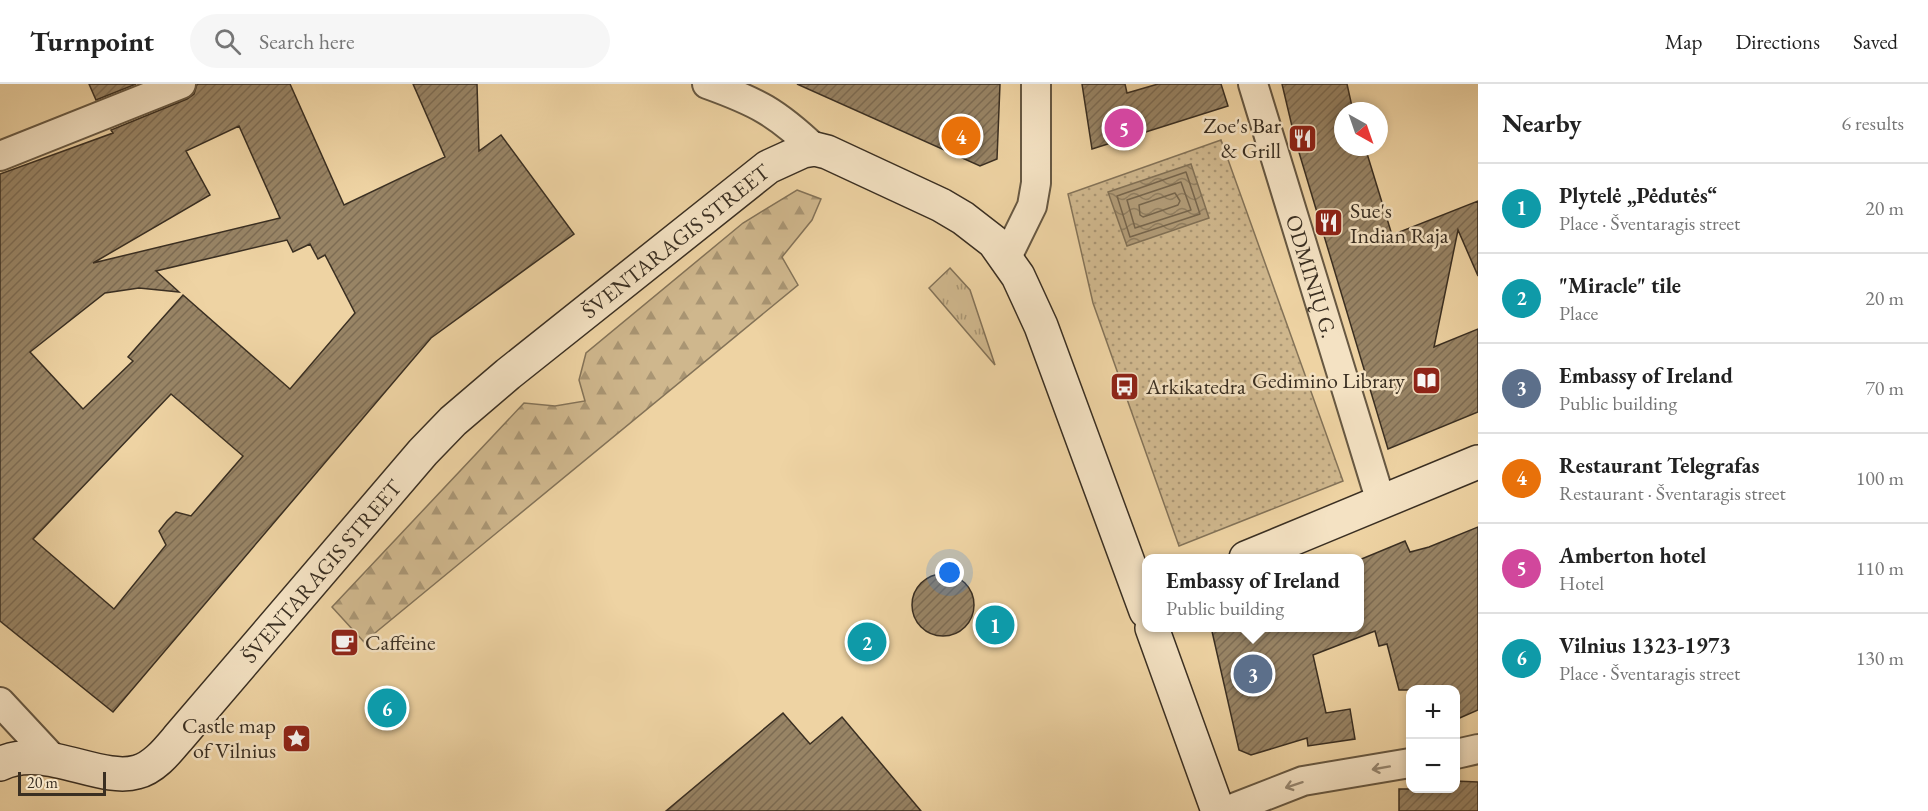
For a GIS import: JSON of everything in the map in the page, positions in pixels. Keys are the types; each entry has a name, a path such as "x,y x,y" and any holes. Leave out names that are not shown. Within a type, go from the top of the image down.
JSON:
{"main road":[{"path":"815,149 846,159 963,218 982,231 1007,257 1027,291 1055,359 1142,596"},
{"name":"ŠVENTARAGIS STREET","path":"54,760 125,774 139,772 166,752 423,452 460,415 768,167 803,151 815,149"},
{"path":"1256,554 1478,462"},
{"path":"1155,632 1218,811"},
{"path":"0,764 28,758 54,760"}],"street":[{"path":"0,156 182,84"},
{"path":"707,84 755,101 788,123 815,149"},
{"path":"1007,257 1032,206 1036,183 1036,84"},
{"name":"ODMINIŲ G.","path":"1253,84 1381,502"},
{"path":"0,702 54,760"},
{"path":"1460,753 1478,749"},
{"path":"1226,811 1303,781 1406,764"}],"green space":[{"path":"1221,140 1343,481 1179,546 1093,303 1068,194"},
{"path":"797,190 821,199 812,220 782,257 798,285 364,642 332,607 524,403 555,406 585,401 579,380 586,353 743,223"},
{"path":"950,268 970,290 995,365 929,288"}],"water":[{"path":"1191,164 1209,218 1127,246 1108,192"}],"building":[{"path":"89,84 136,84 96,100"},
{"path":"197,84 290,84 344,205 445,157 413,84 477,84 479,151 501,135 574,234 431,338 113,712 0,621 0,174 113,133 111,130 187,99 194,94","holes":["239,126 280,218 93,263 210,195 186,151","287,240 293,252 310,244 318,259 325,255 355,313 290,389 183,295 128,357 133,361 83,409 30,352 105,293 139,288 179,292 156,271","171,394 243,456 191,516 176,512 167,521 159,531 166,545 114,609 33,539"]},
{"path":"797,84 1000,84 997,159 980,166"},
{"path":"1082,84 1125,84 1127,93 1158,84 1221,84 1228,106 1092,149"},
{"path":"1282,84 1347,84 1351,102 1334,102 1334,156 1368,156 1392,235 1478,201 1478,276 1458,230 1434,347 1478,329 1478,412 1388,449 1295,139"},
{"path":"1478,527 1478,710 1460,718 1460,685 1406,685 1406,690 1399,690 1387,644 1379,646 1375,631 1313,655 1326,713 1350,709 1355,739 1308,746 1307,738 1251,755 1239,750 1212,632 1364,632 1364,558 1405,541 1410,552 1429,547"},
{"path":"937,574 949,574 965,583 972,593 974,605 972,617 965,627 949,636 937,636 926,631 917,622 912,611 912,599 917,588 926,579"},
{"path":"783,713 810,744 842,717 921,811 666,811"},
{"path":"1460,781 1478,782 1478,811 1399,811 1399,789 1406,789 1406,793 1460,793"}],"place":[{"name":"Amberton hotel","path":"1124,128"},
{"name":"Restaurant Telegrafas","path":"961,136"},
{"name":"Zoe's Bar & Grill","path":"1302,138"},
{"name":"Sue's Indian Raja","path":"1329,223"},
{"name":"Gedimino Library","path":"1426,380"},
{"name":"Arkikatedra","path":"1125,386"},
{"name":"Plytelė „Pėdutės“","path":"995,625"},
{"name":"Caffeine","path":"344,642"},
{"name":"\"Miracle\" tile","path":"867,642"},
{"name":"Embassy of Ireland","path":"1253,674"},
{"name":"Vilnius 1323-1973","path":"387,708"},
{"name":"Castle map of Vilnius","path":"297,738"}]}
